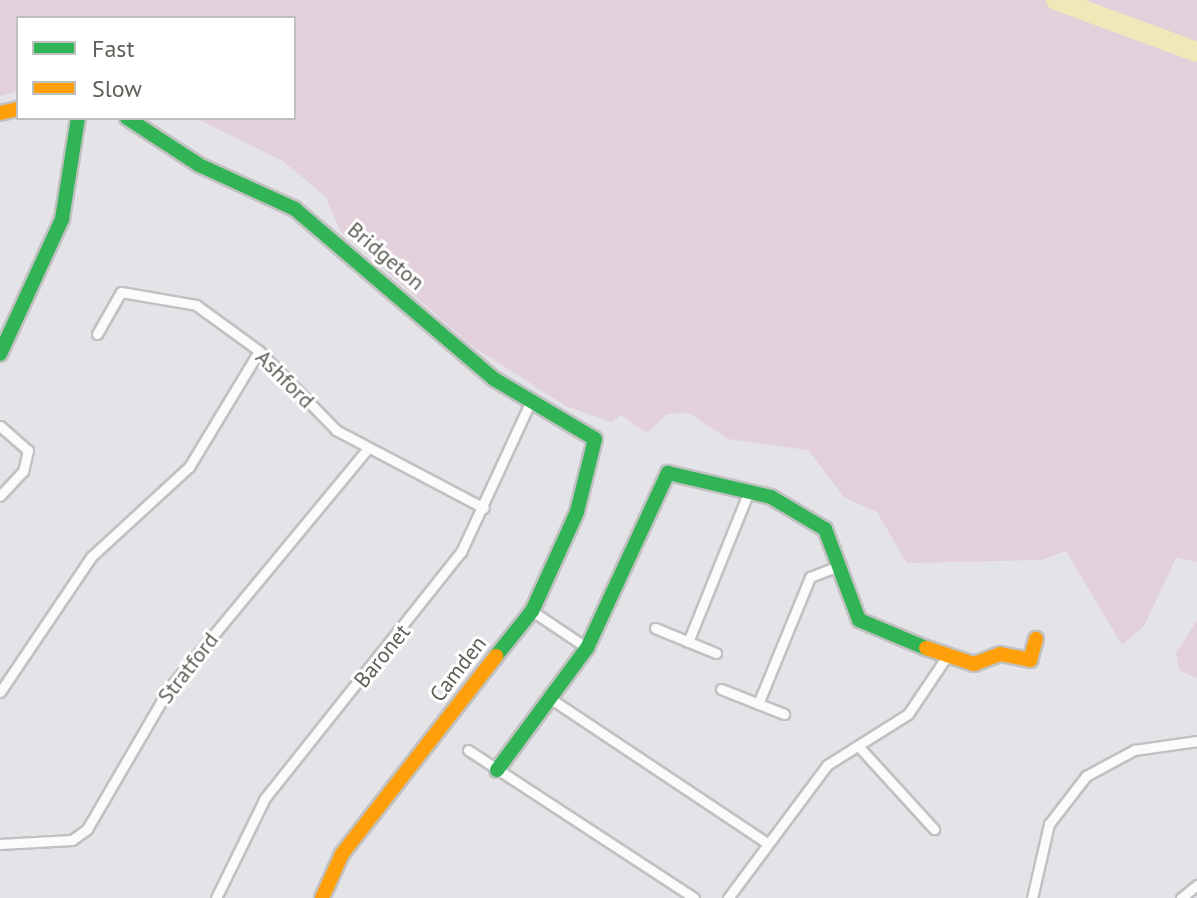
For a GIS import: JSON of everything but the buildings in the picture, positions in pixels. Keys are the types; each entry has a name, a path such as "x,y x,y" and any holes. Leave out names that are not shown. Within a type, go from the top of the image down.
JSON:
{"street":[{"path":"2,346 62,219 78,120"},
{"name":"Bridgeton","path":"130,120 199,165 295,209 530,403 588,429 597,450"},
{"name":"Ashford","path":"97,334 121,292 196,305 259,351 366,451 484,508"},
{"path":"0,692 91,557 189,467 259,351"},
{"name":"Baronet","path":"216,898 265,798 424,603 484,508 530,403"},
{"path":"0,426 28,450 23,471 0,496"},
{"name":"Camden","path":"322,898 342,854 532,611 597,450"},
{"name":"Stratford","path":"0,844 72,840 87,829 168,690 366,451"},
{"path":"497,770 587,648 664,475 749,491 825,529 859,620 974,664 1000,654 1028,661 1036,639"},
{"path":"688,642 749,491"},
{"path":"758,704 810,577 841,565"},
{"path":"532,611 587,648"},
{"path":"655,628 716,653"},
{"path":"728,898 764,841 827,765 860,748 920,701 947,656"},
{"path":"721,689 784,714"},
{"path":"551,699 764,841"},
{"path":"1032,898 1049,824 1086,776 1134,750 1197,741"},
{"path":"860,748 934,829"},
{"path":"468,750 694,898"},
{"path":"1181,898 1193,887"}],"shaded area":[{"path":"0,0 1197,0 1197,562 1176,558 1144,626 1122,645 1066,551 1041,560 907,563 877,512 845,498 808,450 728,439 689,413 667,414 647,433 621,415 611,422 566,406 472,346 340,231 326,197 283,161 199,120 296,120 296,16 16,16 16,92 0,96"},
{"path":"1197,620 1196,678 1179,670 1176,653"}],"waterway":[{"path":"1056,0 1197,52"}],"traffic: fast":[{"path":"0,354 62,219 78,120"},
{"path":"130,120 199,165 295,209 494,379 595,439 577,512 532,611 496,656"},
{"path":"497,770 587,648 668,473 771,497 825,529 859,620 926,648"}],"traffic: slow":[{"path":"0,113 16,109"},
{"path":"926,648 974,664 1000,654 1030,660 1036,639"},
{"path":"322,898 342,854 496,656"}]}
